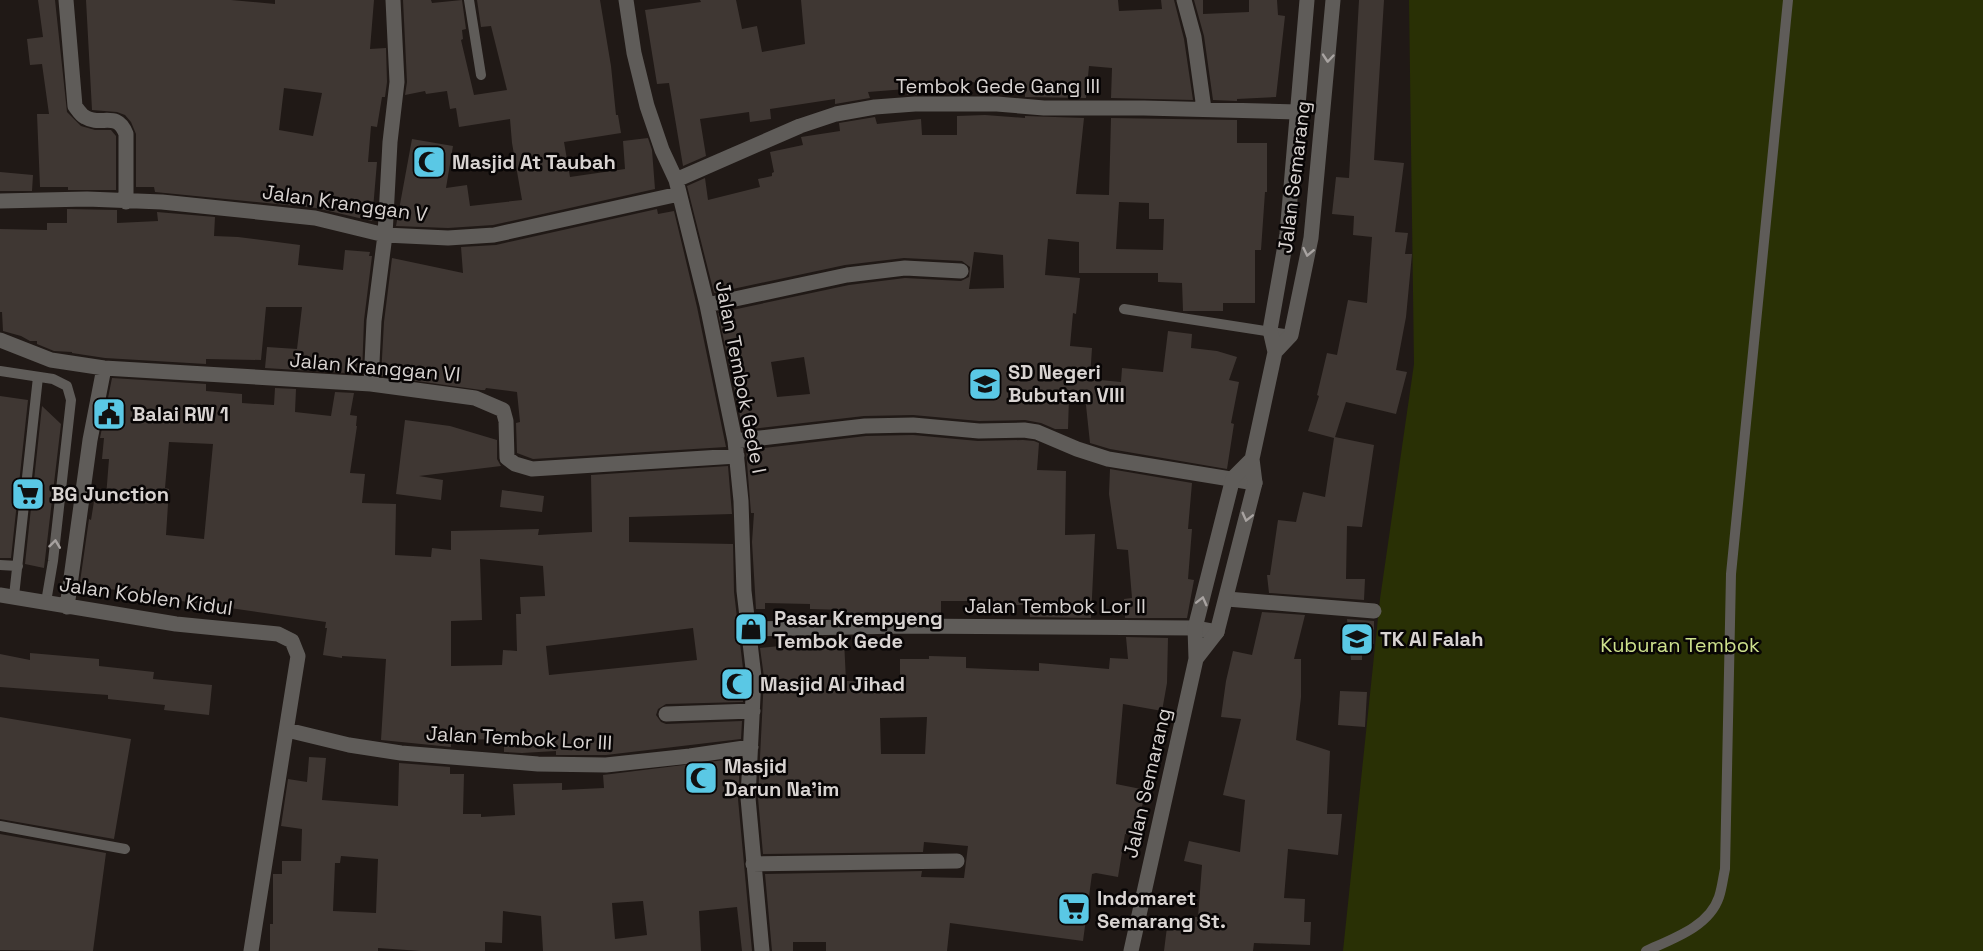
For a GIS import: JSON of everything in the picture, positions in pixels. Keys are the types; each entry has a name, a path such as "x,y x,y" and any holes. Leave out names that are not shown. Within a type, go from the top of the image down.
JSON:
{"street":[{"path":"66,0 75,106 83,117 118,121 122,125 126,134 126,202"},
{"path":"370,384 397,82 393,0"},
{"name":"Jalan Tembok Gede I","path":"626,0 634,53 646,106 678,187 707,305 736,448 741,501 744,591 754,677 748,798 762,951"},
{"path":"1184,0 1194,37 1204,109"},
{"name":"Jalan Semarang","path":"1196,659 1217,632 1255,483 1252,459 1275,352 1270,330 1287,234 1307,0"},
{"name":"Jalan Semarang","path":"1291,335 1311,238 1334,0"},
{"name":"Tembok Gede Gang III","path":"678,187 800,126 836,114 875,107 915,104 997,104 1044,108 1298,112"},
{"name":"Jalan Kranggan V","path":"0,201 87,199 162,202 315,218 385,235 448,238 494,235 678,187"},
{"path":"707,305 847,275 905,268 961,271"},
{"path":"1275,352 1291,335"},
{"name":"Jalan Kranggan VI","path":"0,339 51,360 104,368 370,384 475,398 502,410 506,420 507,458 514,464 532,470 736,448"},
{"path":"67,607 90,440 104,368"},
{"path":"736,448 865,426 913,425 980,431 1024,430 1037,432 1108,459 1255,483"},
{"path":"1233,478 1252,459"},
{"name":"Jalan Semarang","path":"1131,951 1196,659 1195,628 1233,478"},
{"name":"Jalan Koblen Kidul","path":"7,595 176,624 286,636 295,646 298,656 287,730"},
{"path":"1227,599 1374,611"},
{"name":"Jalan Tembok Lor II","path":"748,629 902,626 1195,628 1217,632"},
{"path":"666,714 753,711"},
{"path":"251,951 287,730"},
{"name":"Jalan Tembok Lor III","path":"287,730 350,745 401,753 568,765 633,763 751,747"},
{"path":"753,864 957,861"}],"lane":[{"path":"469,0 481,75"},
{"path":"1646,951 1681,935 1709,915 1719,898 1725,869 1731,574 1788,0"},
{"path":"1124,309 1291,335"},
{"path":"0,371 53,379 67,386 71,399 53,561 46,602"},
{"path":"7,595 18,566 38,377"},
{"path":"0,565 18,566"},
{"path":"0,826 125,849"}],"green space":[{"name":"Kuburan Tembok","path":"1409,0 1983,0 1983,951 1343,951 1380,599 1414,364"}],"building":[{"path":"38,0 55,0 67,112 81,126 95,130 111,130 116,136 116,190 68,190 68,187 40,187 37,114 49,114 42,64 30,65 27,39 43,37"},
{"path":"86,0 231,0 275,4 275,0 374,0 370,49 386,48 387,82 377,127 371,126 368,162 377,162 372,221 316,208 155,192 154,187 136,187 136,134 131,122 125,115 117,112 92,110","holes":["284,88 322,93 313,136 279,130"]},
{"path":"403,0 431,0 432,3 462,0 466,29 462,30 463,39 461,40 474,95 507,90 491,26 481,27 477,0 600,0 611,66 616,115 618,115 621,133 564,142 570,177 625,169 623,141 648,138 652,150 655,189 493,225 448,228 396,226 412,139 453,146 446,188 467,185 470,206 522,200 510,119 459,127 456,108 450,109 447,91 426,94 425,91 405,95 407,82"},
{"path":"700,0 736,0 742,29 757,26 762,52 805,44 801,0 1118,0 1119,11 1162,9 1161,0 1174,0 1184,39 1193,100 1111,98 1112,68 1089,66 1086,98 1025,97 1025,86 970,82 941,85 942,94 907,95 906,89 868,92 870,98 835,104 835,99 770,109 771,119 750,122 749,112 700,119 706,156 683,166 669,83 657,84 645,10 701,2"},
{"path":"1194,0 1203,0 1203,14 1249,12 1249,0 1277,0 1278,15 1285,16 1276,97 1237,99 1237,101 1213,100 1204,36"},
{"path":"1359,0 1384,0 1374,160 1404,163 1395,232 1408,233 1405,254 1412,254 1406,317 1396,370 1407,372 1396,414 1346,402 1335,437 1374,445 1362,527 1347,526 1346,579 1365,579 1364,600 1269,593 1267,575 1270,575 1278,520 1296,522 1303,492 1325,497 1334,438 1308,431 1319,396 1317,395 1327,353 1337,355 1348,300 1367,303 1372,237 1353,235 1354,216 1332,214 1336,177 1349,178"},
{"path":"957,116 1084,118 1076,194 1109,195 1111,118 1237,120 1237,143 1267,143 1267,192 1265,192 1261,250 1255,250 1255,303 1223,303 1223,311 1183,311 1182,283 1158,282 1158,273 1079,273 1079,242 1048,239 1045,275 1080,278 1076,314 1073,313 1070,346 1092,348 1090,379 1121,382 1122,368 1163,372 1168,331 1192,334 1191,348 1217,351 1237,357 1229,380 1239,382 1231,423 1234,424 1227,469 1110,449 1090,443 1085,396 1069,397 1068,429 1055,429 1025,420 979,421 913,415 864,416 743,430 718,313 849,285 905,278 961,281 969,277 970,267 962,261 904,258 845,265 714,293 687,186 705,178 708,200 760,187 758,179 772,176 774,172 770,152 803,145 801,137 840,131 839,123 875,117 877,124 921,119 922,135 957,135","holes":["1119,202 1149,203 1149,219 1164,219 1163,250 1116,249","974,252 1003,255 1004,288 969,289","804,357 810,394 777,397 771,362"]},
{"path":"0,172 33,175 32,191 0,191"},
{"path":"67,209 117,210 117,223 158,221 157,212 215,217 214,236 300,245 298,265 343,270 345,250 370,252 369,256 372,256 364,320 362,374 265,368 267,347 297,349 302,307 266,307 261,360 206,359 206,364 105,358 54,351 37,344 37,341 30,341 3,331 2,312 0,312 0,229 47,230 47,223 67,223"},
{"path":"657,209 658,214 674,211 697,307 726,447 533,459 517,453 516,423 520,422 517,392 486,388 481,390 381,376 384,322 392,258 463,273 461,247 496,245"},
{"path":"112,378 206,384 206,391 242,394 242,403 274,405 275,388 296,389 295,412 331,416 335,392 354,393 350,415 357,416 357,426 350,473 365,474 362,503 396,504 395,555 431,557 432,548 451,550 451,531 539,529 538,535 592,532 591,475 728,466 732,514 629,517 629,542 733,544 734,592 744,677 743,702 666,704 658,709 656,715 661,722 666,724 742,721 741,739 606,755 556,755 556,751 504,752 504,739 451,740 451,747 381,740 386,659 323,655 326,622 174,600 175,597 100,588 100,585 80,582 89,519 91,520 95,495 106,497 109,459 102,459 104,438 100,438","holes":["169,442 213,444 204,539 166,535 169,489 165,488","480,559 543,566 545,596 520,597 521,614 516,614 517,651 503,650 502,665 451,666 451,621 482,620","693,628 697,660 549,675 546,646"]},
{"path":"0,396 28,400 11,558 0,558"},
{"path":"42,406 61,424 44,568 25,564"},
{"path":"405,420 450,426 497,440 497,459 501,466 419,476 443,480 441,500 396,494"},
{"path":"913,435 978,441 1023,440 1039,443 1037,470 1066,471 1065,535 1095,534 1091,618 1030,617 1030,605 1002,605 1002,602 982,601 941,601 941,616 845,617 844,610 810,609 810,604 765,603 765,609 756,609 752,542 754,513 751,513 746,450 866,436"},
{"path":"1110,469 1192,483 1188,529 1192,529 1188,579 1194,580 1187,618 1125,618 1124,599 1132,598 1128,550 1117,549 1109,494"},
{"path":"502,490 544,496 542,512 500,507"},
{"path":"1262,612 1305,615 1294,659 1301,659 1301,697 1296,740 1330,751 1327,814 1342,814 1338,855 1288,849 1284,898 1305,899 1304,922 1311,922 1310,945 1254,943 1253,951 1164,951 1167,927 1193,930 1195,917 1198,917 1202,865 1184,861 1189,841 1240,852 1245,800 1223,795 1241,719 1221,717 1233,651 1252,655"},
{"path":"1347,619 1374,621 1374,644 1362,645 1362,660 1351,660"},
{"path":"1126,637 1168,638 1167,683 1162,711 1123,704 1116,784 1146,790 1135,836 1125,834 1118,877 1092,874 1083,941 950,923 947,951 826,951 826,942 793,942 793,951 772,951 765,874 922,871 921,877 964,878 968,846 924,842 923,852 763,854 758,798 764,677 760,648 844,640 846,681 900,681 900,659 929,659 929,656 966,657 966,668 1039,671 1039,663 1109,669 1110,658 1128,659","holes":["927,717 925,754 881,754 880,718"]},
{"path":"30,653 99,659 99,666 154,672 153,679 212,685 209,715 164,710 165,705 108,699 108,695 0,687 0,654 30,660"},
{"path":"1340,691 1367,692 1365,727 1338,725"},
{"path":"0,717 131,739 114,839 0,819"},
{"path":"309,757 326,758 322,800 398,806 399,763 450,767 450,774 464,774 463,814 481,814 481,817 515,815 513,784 562,783 562,790 604,788 603,775 740,758 738,799 752,951 742,951 737,907 699,911 701,951 543,951 541,916 503,911 502,943 485,942 485,951 378,948 378,951 270,951 270,924 273,924 273,874 282,874 282,861 301,861 302,829 281,826 288,779 307,782","holes":["341,856 378,859 376,913 333,911 335,863 340,863","643,901 647,935 615,939 612,903"]},
{"path":"0,834 106,853 93,951 0,950"}],"place":[{"name":"Masjid At Taubah","path":"429,162"},
{"name":"SD Negeri Bubutan VIII","path":"985,384"},
{"name":"Balai RW 1","path":"109,414"},
{"name":"BG Junction","path":"28,494"},
{"name":"Pasar Krempyeng Tembok Gede","path":"751,629"},
{"name":"TK Al Falah","path":"1357,639"},
{"name":"Masjid Al Jihad","path":"737,684"},
{"name":"Masjid Darun Na'im","path":"701,778"},
{"name":"Indomaret Semarang St.","path":"1074,909"}]}
